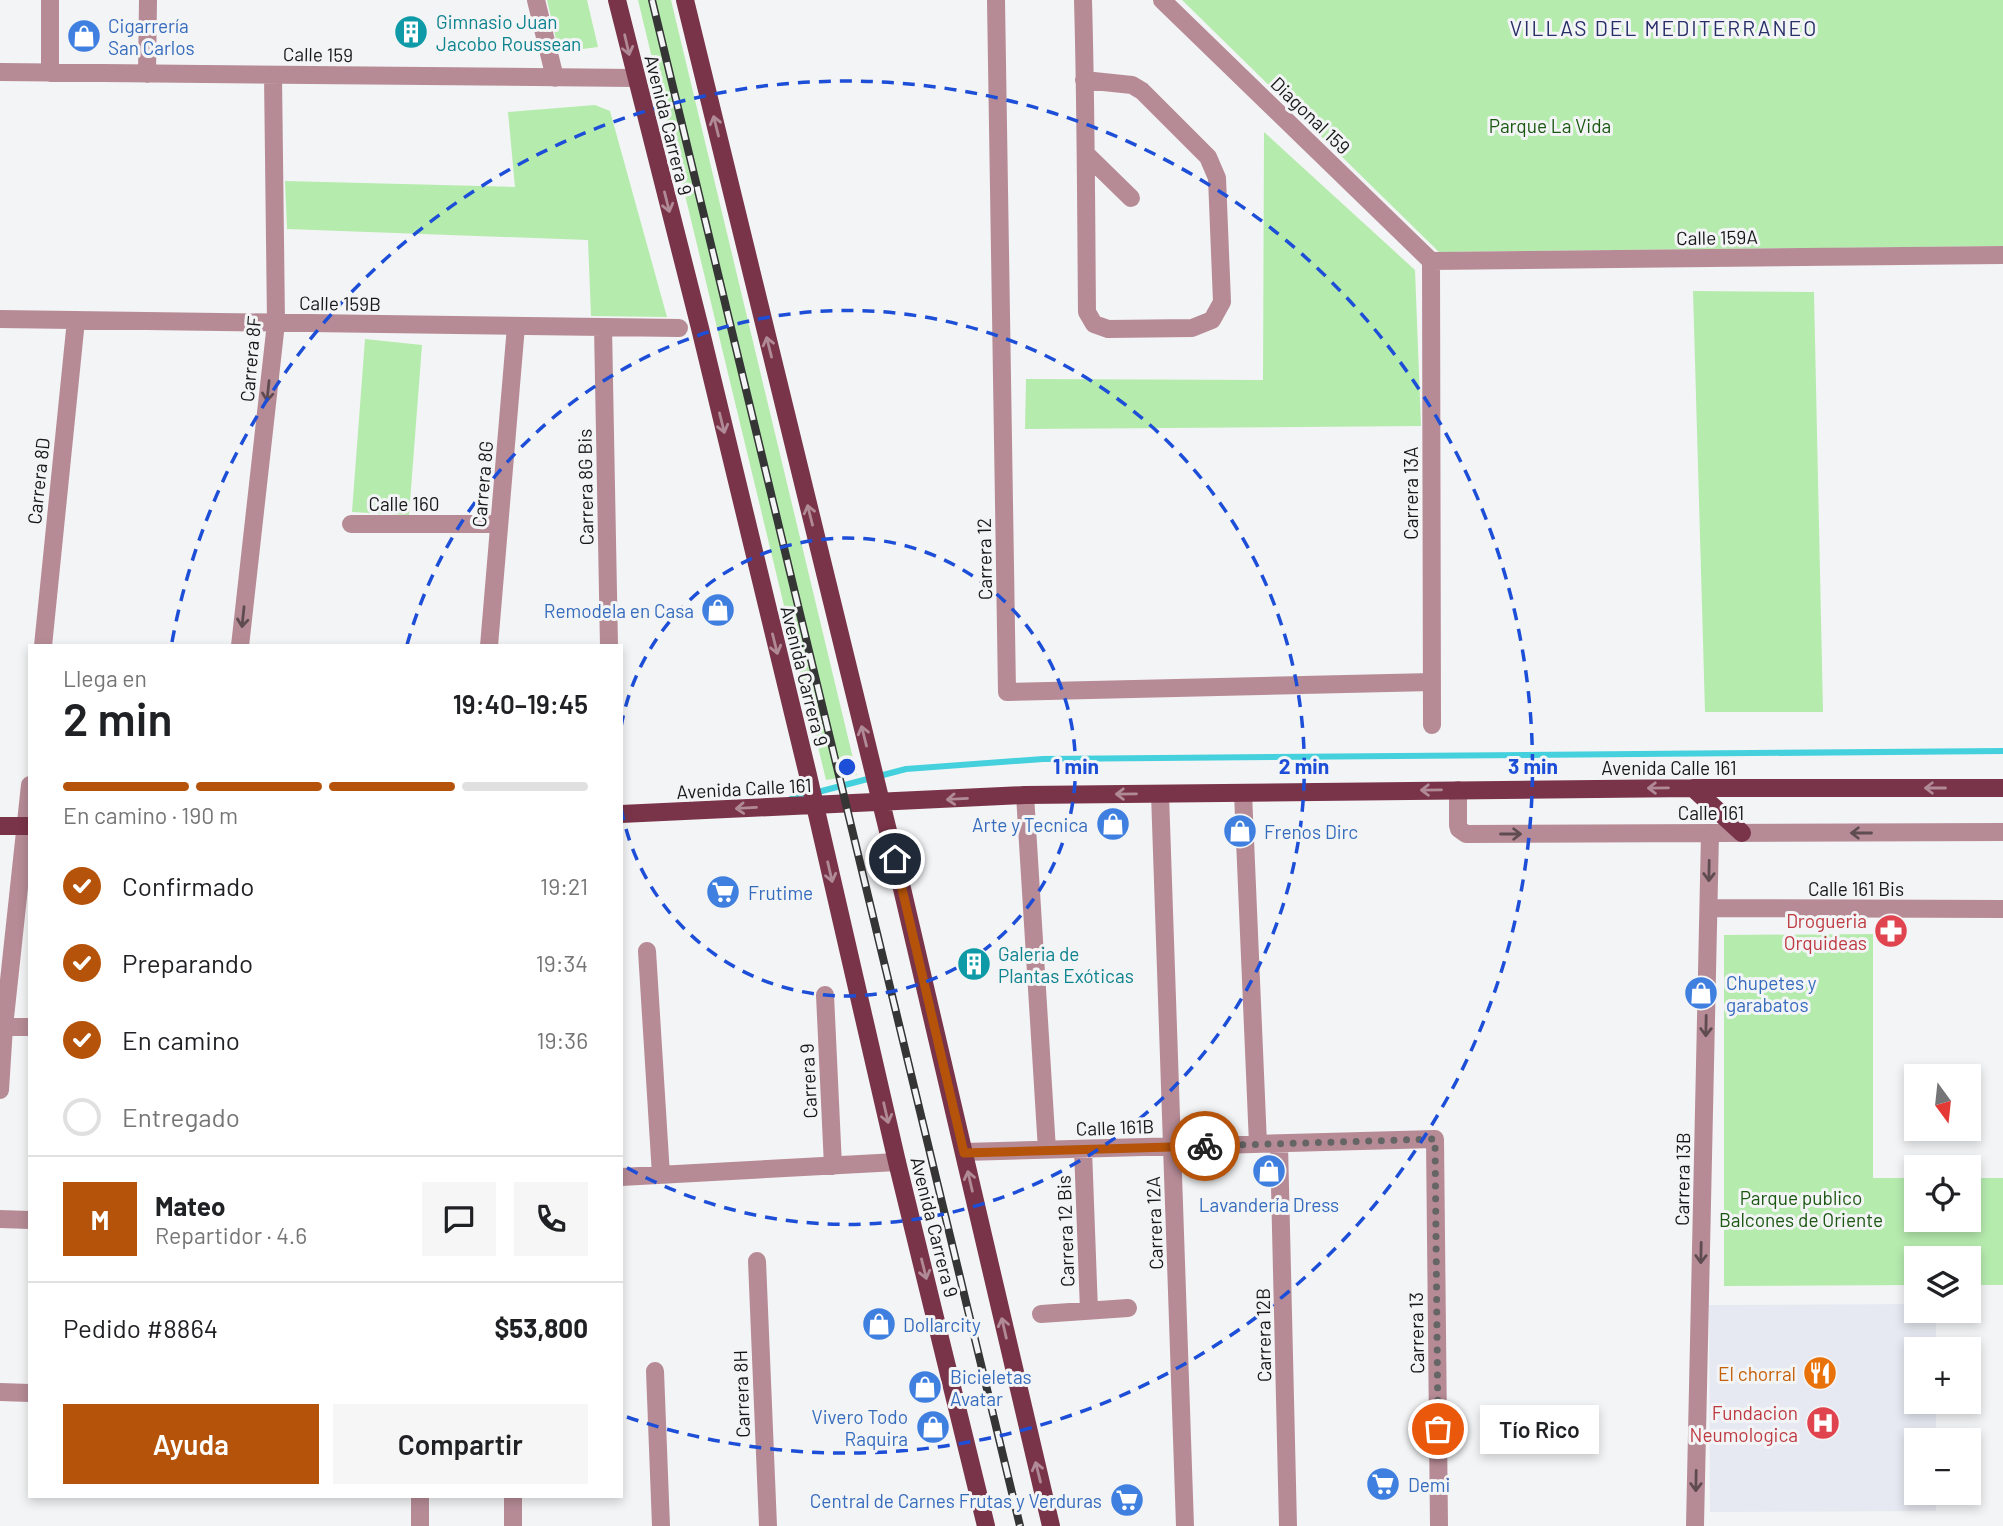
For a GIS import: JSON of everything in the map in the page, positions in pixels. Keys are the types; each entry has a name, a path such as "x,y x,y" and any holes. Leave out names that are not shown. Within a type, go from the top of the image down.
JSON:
{"main road":[{"name":"Avenida Carrera 9","path":"617,0 703,341 815,805 897,1163 986,1526"},
{"path":"685,0 880,802 1051,1526"},
{"path":"1693,788 1742,834"},
{"name":"Avenida Calle 161","path":"623,814 1025,795 1693,788 2003,788"},
{"path":"0,826 28,826"}],"street":[{"path":"50,0 50,73"},
{"path":"147,74 148,0"},
{"path":"536,0 555,78"},
{"name":"Carrera 12","path":"996,0 1007,692 1432,682"},
{"path":"1083,0 1084,80 1086,154 1087,312 1094,324 1108,329 1192,328 1212,320 1222,302 1217,178 1208,156 1142,91 1132,85 1084,80"},
{"name":"Diagonal 159","path":"1162,0 1431,261"},
{"name":"Calle 159","path":"0,72 635,78"},
{"name":"Carrera 8F","path":"240,644 276,323 274,75"},
{"path":"1086,154 1131,198"},
{"name":"Calle 159A","path":"1431,261 2003,256"},
{"name":"Carrera 13A","path":"1431,261 1432,725"},
{"name":"Calle 159B","path":"0,319 679,328"},
{"name":"Carrera 8D","path":"43,644 76,320"},
{"name":"Carrera 8G","path":"489,644 516,326"},
{"name":"Carrera 8G Bis","path":"603,327 609,644"},
{"name":"Calle 160","path":"351,524 499,524"},
{"name":"Calle 161","path":"1458,790 1458,825 1466,834 2003,832"},
{"name":"Carrera 12A","path":"1160,793 1185,1526"},
{"path":"1243,793 1258,1144"},
{"path":"1025,795 1047,1150"},
{"path":"0,1090 2,1027 28,826"},
{"name":"Carrera 13B","path":"1695,1526 1710,834"},
{"name":"Calle 161 Bis","path":"1709,908 2003,909"},
{"path":"647,951 661,1175"},
{"name":"Carrera 9","path":"825,995 833,1166"},
{"path":"2,1027 28,1027"},
{"name":"Calle 161B","path":"964,1153 1435,1139"},
{"name":"Carrera 13","path":"1435,1139 1439,1526"},
{"name":"Carrera 12B","path":"1279,1144 1288,1526"},
{"name":"Carrera 12 Bis","path":"1083,1149 1089,1311"},
{"path":"623,1177 897,1163"},
{"path":"0,1219 28,1220"},
{"name":"Carrera 8H","path":"757,1261 768,1526"},
{"path":"1041,1314 1128,1308"},
{"path":"655,1371 661,1526"},
{"path":"0,1392 28,1393"},
{"path":"419,1526 420,1498"},
{"path":"513,1498 513,1526"}],"shaded area":[{"name":"Fundacion Neumologica","path":"1904,1304 1904,1323 1936,1323 1936,1337 1904,1337 1904,1414 1936,1414 1936,1428 1904,1428 1904,1505 1936,1505 1936,1511 1710,1512 1709,1305"}],"green space":[{"path":"547,0 587,0 598,47 559,52"},
{"path":"638,0 671,0 857,775 826,780"},
{"name":"Parque La Vida","path":"1182,0 2003,0 2003,246 1439,252"},
{"path":"595,105 610,111 667,317 591,316 588,240 287,229 285,181 515,187 508,112"},
{"path":"1264,132 1415,270 1421,426 1025,429 1026,379 1263,380"},
{"path":"1693,291 1814,292 1823,712 1705,712"},
{"path":"365,339 422,345 409,515 352,512"},
{"name":"Parque publico Balcones de Oriente","path":"1873,934 1873,1178 1904,1178 1904,1232 1981,1232 1981,1178 2003,1178 2003,1285 1981,1285 1981,1246 1904,1246 1904,1285 1724,1286 1724,935"}],"waterway":[{"path":"791,799 906,769 1043,759 2003,751"}],"railway":[{"path":"652,0 1020,1526"}],"way so far":[{"path":"1205,1146 1435,1139 1438,1429"}],"place":[{"name":"Gimnasio Juan Jacobo Roussean","path":"411,32"},
{"name":"Cigarrería San Carlos","path":"84,36"},
{"name":"Remodela en Casa","path":"718,610"},
{"name":"Arte y Tecnica","path":"1113,824"},
{"name":"Frenos Dirc","path":"1240,831"},
{"name":"Frutime","path":"723,892"},
{"name":"Drogueria Orquideas","path":"1891,931"},
{"name":"Galeria de Plantas Exóticas","path":"974,964"},
{"name":"Chupetes y garabatos","path":"1701,993"},
{"name":"Lavandería Dress","path":"1269,1171"},
{"name":"Dollarcity","path":"879,1324"},
{"name":"El chorral","path":"1820,1373"},
{"name":"Bicieletas Avatar","path":"925,1387"},
{"name":"Fundacion Neumologica","path":"1823,1423"},
{"name":"Vivero Todo Raquira","path":"933,1427"},
{"name":"Tío Rico","path":"1438,1429"},
{"name":"Demi","path":"1383,1484"},
{"name":"Central de Carnes Frutas y Verduras","path":"1127,1500"}],"district":[{"name":"VILLAS DEL MEDITERRANEO","path":"1664,27"}],"route":[{"path":"895,859 964,1153 1205,1146"}]}
